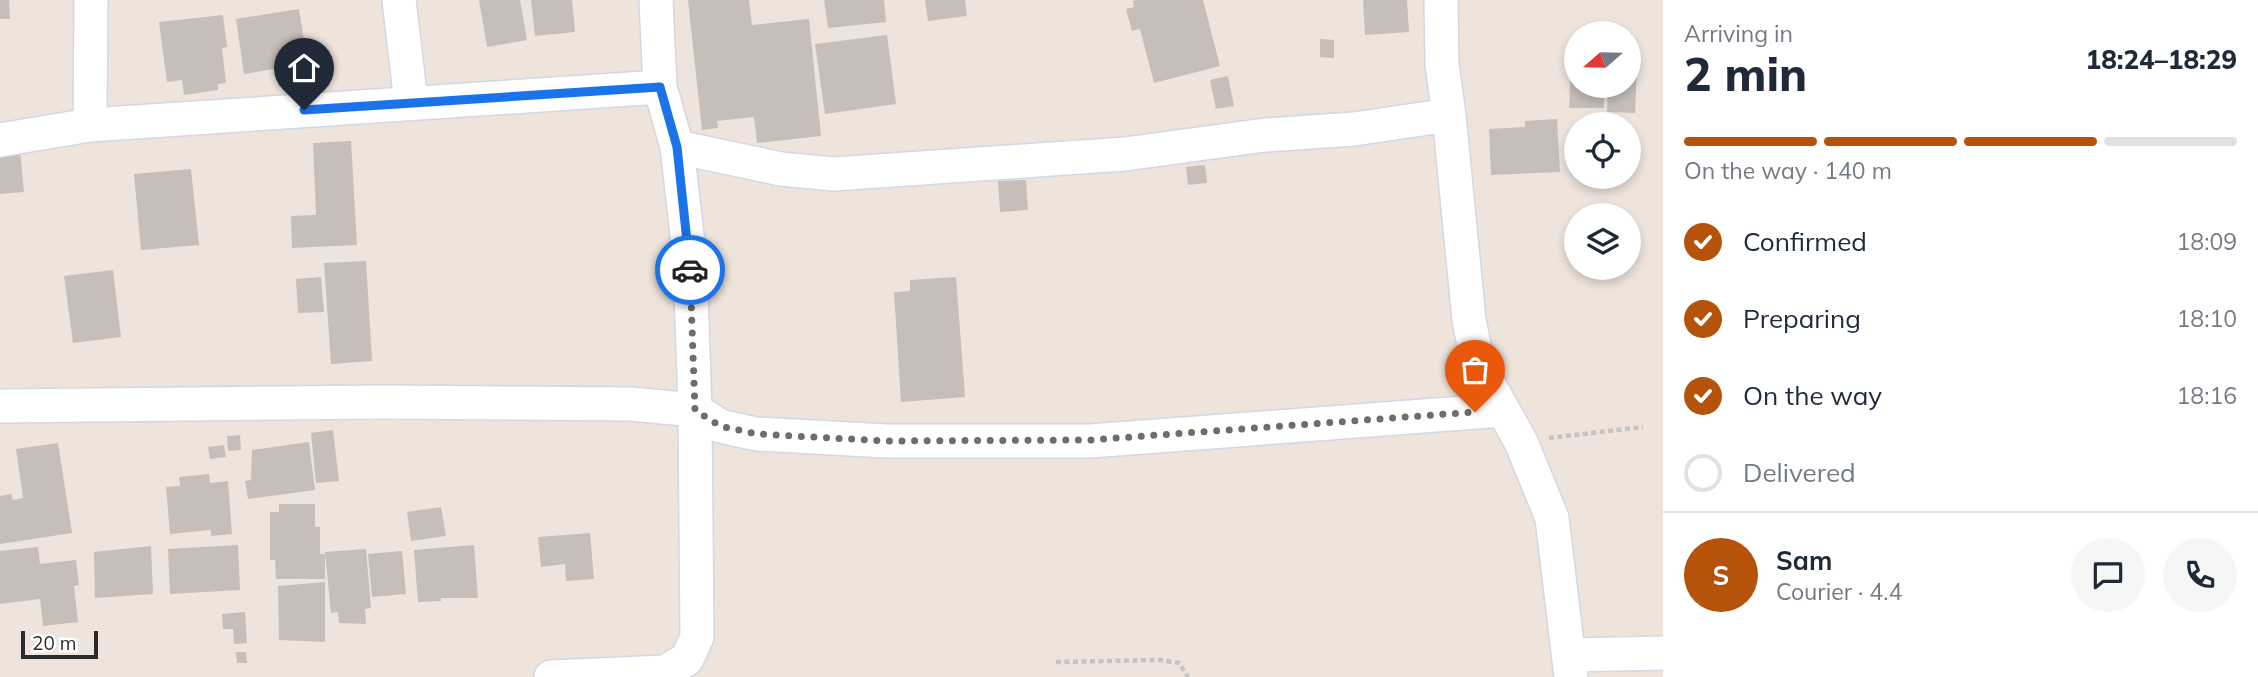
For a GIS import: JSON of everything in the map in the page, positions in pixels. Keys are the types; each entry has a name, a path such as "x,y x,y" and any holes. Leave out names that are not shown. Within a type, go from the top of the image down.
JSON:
{"street":[{"path":"90,125 91,0"},
{"path":"399,0 411,102"},
{"path":"551,677 666,672 687,659 697,637 695,410 690,261 677,147 660,87 656,0"},
{"path":"1441,0 1442,64 1469,320 1478,365 1521,442 1552,519 1570,666 1663,653"},
{"path":"0,140 90,125 660,87"},
{"path":"677,147 781,169 834,174 1125,154 1265,135 1354,129 1449,115"},
{"path":"0,405 398,402 631,404 695,410 720,426 757,434 887,441 1090,440 1503,410"}],"path":[{"path":"1521,442 1643,427"},
{"path":"1056,662 1160,660 1179,663 1188,677"}],"building":[{"path":"0,0 9,0 10,19 0,19"},
{"path":"479,0 520,0 527,40 487,47"},
{"path":"531,0 572,0 575,32 535,36"},
{"path":"688,0 749,0 752,25 809,19 821,136 757,143 754,117 717,121 718,128 702,130"},
{"path":"824,0 884,0 886,22 828,28"},
{"path":"925,0 965,0 967,16 928,21"},
{"path":"1203,0 1220,66 1154,83 1140,29 1132,31 1126,9 1134,7 1133,1"},
{"path":"1363,0 1407,0 1409,32 1365,35"},
{"path":"299,9 306,53 284,56 286,67 244,74 236,19"},
{"path":"223,15 227,47 222,48 226,83 218,84 218,90 184,95 182,80 167,82 159,22"},
{"path":"887,35 896,104 825,114 815,44"},
{"path":"1320,39 1334,40 1334,58 1320,57"},
{"path":"1228,76 1234,106 1216,109 1210,80"},
{"path":"1569,98 1604,98 1604,108 1569,108"},
{"path":"1608,98 1636,98 1635,112 1607,112"},
{"path":"1557,119 1560,172 1491,175 1489,129 1525,127 1525,121"},
{"path":"351,141 357,245 292,248 291,216 316,215 313,143"},
{"path":"20,151 24,192 0,194 0,153"},
{"path":"1205,165 1207,183 1188,185 1186,167"},
{"path":"191,169 199,245 141,250 134,174"},
{"path":"1026,180 1028,210 1000,212 998,181"},
{"path":"366,261 372,361 331,364 324,263"},
{"path":"113,270 121,337 73,343 64,276"},
{"path":"321,277 324,312 298,313 296,279"},
{"path":"956,277 965,397 901,402 894,292 910,291 910,280"},
{"path":"333,430 339,481 316,483 311,433"},
{"path":"240,435 241,450 228,451 227,436"},
{"path":"309,442 315,490 248,499 245,481 251,480 252,450"},
{"path":"58,443 72,533 0,544 0,496 11,494 13,500 23,498 16,449"},
{"path":"224,445 226,457 210,459 208,447"},
{"path":"209,474 210,483 228,481 232,534 211,536 211,530 170,534 166,487 180,486 179,477"},
{"path":"279,504 315,504 315,527 320,527 320,554 325,554 325,579 276,579 275,560 270,560 270,512 279,512"},
{"path":"441,507 446,536 411,541 407,512"},
{"path":"590,533 594,579 566,581 565,564 541,567 538,537"},
{"path":"238,545 240,590 170,594 168,549"},
{"path":"474,545 478,598 441,598 441,601 418,602 414,550"},
{"path":"151,546 153,594 95,598 94,552"},
{"path":"38,547 40,564 76,560 79,585 74,586 78,622 43,626 40,599 0,604 0,551"},
{"path":"366,549 371,608 365,609 366,624 339,623 338,612 331,613 325,552"},
{"path":"402,551 406,594 372,597 368,554"},
{"path":"325,582 325,642 279,640 278,586"},
{"path":"245,612 247,643 234,644 233,629 223,629 222,614"},
{"path":"236,652 246,652 247,663 237,663"}],"way so far":[{"path":"690,270 695,410 720,426 757,434 887,441 1090,440 1475,412"}],"route":[{"path":"304,110 660,87 677,147 690,270"}]}
